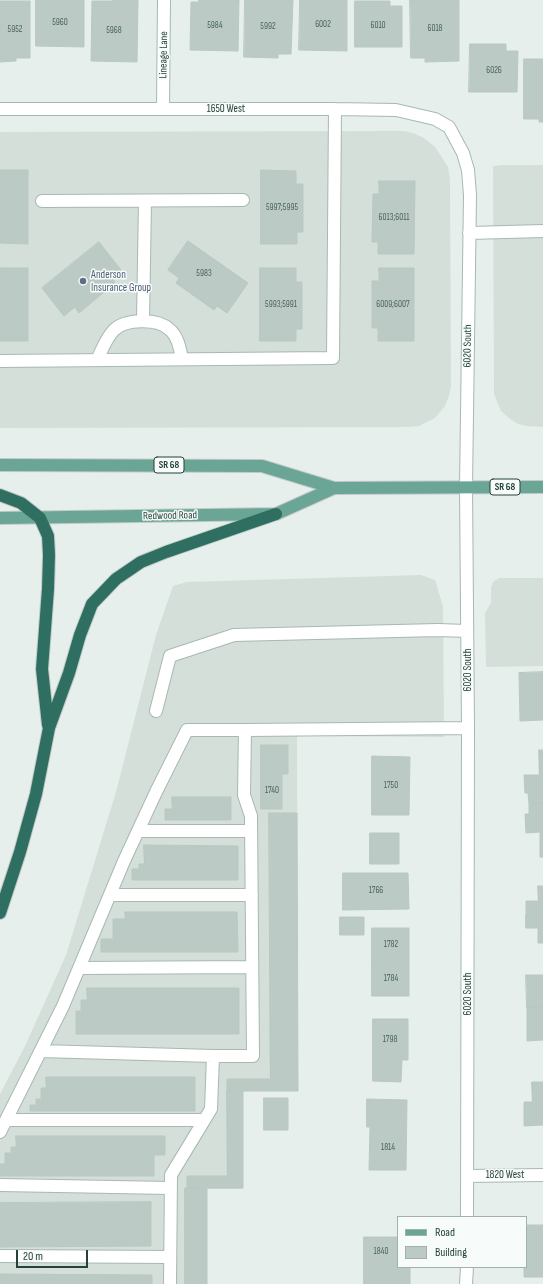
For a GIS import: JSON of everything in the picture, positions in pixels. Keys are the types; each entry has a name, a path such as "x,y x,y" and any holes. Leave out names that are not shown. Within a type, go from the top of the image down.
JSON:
{"highway":[{"path":"0,495 21,503 40,518 48,536 48,589 42,669 49,728"},
{"path":"0,913 20,852 36,794 49,728 92,604 116,579 141,562 276,514"}],"main road":[{"name":"Redwood Road","path":"0,465 262,466 334,488 543,487"},
{"name":"Redwood Road","path":"0,518 276,514 334,488"}],"street":[{"name":"Lineage Lane","path":"163,109 164,0"},
{"name":"1650 West","path":"0,109 396,110 435,119 449,127"},
{"path":"0,361 333,358 335,109"},
{"name":"6020 South","path":"449,127 463,153 468,170 470,195 466,487 468,728 467,1216"},
{"path":"42,201 145,202 243,200"},
{"path":"143,320 145,202"},
{"path":"469,233 543,232"},
{"path":"97,360 114,330 129,323 143,320 160,324 170,329 179,342 182,359"},
{"path":"156,711 170,656 234,635 438,630 467,631"},
{"path":"0,1132 64,1006 138,831 187,730 468,728"},
{"path":"41,1051 253,1056 251,816 244,796 245,730"},
{"path":"138,831 251,831"},
{"path":"110,895 252,895"},
{"path":"79,968 252,967"},
{"path":"170,1284 171,1175 211,1109 213,1056"},
{"path":"6,1120 203,1120"},
{"name":"1820 West","path":"467,1176 543,1175"},
{"path":"0,1186 170,1188"},
{"path":"0,1256 170,1257"},
{"path":"466,1284 467,1268"}],"shaded area":[{"path":"404,131 424,138 435,147 448,167 450,179 451,386 445,406 435,418 419,426 408,427 0,428 0,132"},
{"path":"543,165 543,427 518,424 509,418 501,411 494,394 493,166"},
{"path":"421,575 435,580 443,606 444,737 297,736 298,1090 243,1091 243,1189 207,1189 207,1284 0,1284 0,1094 25,1046 66,955 116,792 156,635 173,586 187,582"},
{"path":"499,578 543,578 543,666 486,667 485,613 491,603 491,588 493,582"}],"building":[{"path":"36,0 84,0 84,47 36,46"},
{"path":"138,0 137,62 91,61 92,1"},
{"path":"199,0 239,0 238,51 190,50 191,2 199,2"},
{"path":"245,0 293,0 291,54 278,54 278,58 244,57"},
{"path":"300,0 347,0 347,51 299,50"},
{"path":"410,0 459,0 459,61 425,62 425,58 411,58"},
{"path":"0,1 30,1 30,58 16,58 16,61 0,62"},
{"path":"355,1 390,1 390,6 402,6 402,47 355,47"},
{"path":"470,44 506,44 506,51 518,51 517,92 469,92"},
{"path":"524,59 543,59 543,122 539,122 539,119 524,119"},
{"path":"0,170 28,170 28,244 0,243"},
{"path":"261,170 296,171 296,184 303,184 303,232 297,232 297,244 261,244"},
{"path":"379,181 415,181 414,254 378,254 378,242 372,242 373,194 379,194"},
{"path":"188,241 248,283 227,313 217,306 214,310 176,283 179,278 168,270"},
{"name":"Anderson Insurance Group","path":"99,242 121,270 112,278 115,283 79,313 75,307 64,316 42,288"},
{"path":"0,268 28,268 28,341 0,341"},
{"path":"260,268 296,268 296,282 302,282 302,329 296,329 296,341 260,341"},
{"path":"379,268 414,268 414,341 378,341 378,328 372,328 372,281 379,281"},
{"path":"543,672 543,720 520,721 519,673"},
{"path":"261,745 288,745 288,774 282,774 282,809 261,809"},
{"path":"539,750 543,750 543,803 529,804 528,793 525,793 524,775 539,775"},
{"path":"372,756 410,757 409,815 372,815"},
{"path":"172,797 231,797 231,820 165,820 165,809 172,809"},
{"path":"543,803 543,857 540,857 540,832 526,833 525,814 529,814 529,804"},
{"path":"269,813 297,813 298,1091 227,1091 227,1079 270,1079"},
{"path":"370,833 399,833 399,864 370,864"},
{"path":"144,845 238,846 238,880 132,880 132,869 139,869 139,864 144,864"},
{"path":"343,873 408,873 409,909 343,910"},
{"path":"538,886 543,886 543,915 526,915 526,901 538,901"},
{"path":"125,912 237,912 238,952 101,952 101,939 113,939 113,919 125,919"},
{"path":"526,915 543,915 543,943 538,943 538,928 526,928"},
{"path":"340,917 364,917 364,935 340,935"},
{"path":"372,928 409,928 409,962 372,962"},
{"path":"372,962 409,962 409,996 372,996"},
{"path":"526,975 543,975 543,1007 527,1008"},
{"path":"87,988 239,988 239,1034 76,1034 76,1011 81,1011 81,1000 87,1000"},
{"path":"543,1007 543,1040 527,1041 527,1008"},
{"path":"373,1019 408,1019 408,1060 402,1060 401,1082 373,1081"},
{"path":"46,1077 195,1077 195,1111 30,1111 30,1105 36,1105 36,1099 41,1099 41,1088 46,1088"},
{"path":"532,1082 543,1082 543,1125 524,1126 524,1102 532,1102"},
{"path":"227,1091 243,1091 243,1188 187,1188 187,1176 227,1176"},
{"path":"264,1098 288,1098 288,1130 264,1130"},
{"path":"367,1099 407,1100 406,1170 369,1170 370,1127 367,1127"},
{"path":"16,1136 165,1136 165,1155 154,1155 154,1176 0,1176 0,1164 5,1164 5,1153 11,1153 11,1147 16,1147"},
{"path":"185,1188 207,1189 207,1284 185,1284"},
{"path":"151,1202 151,1246 0,1247 0,1203"},
{"path":"527,1225 543,1225 543,1277 524,1277 524,1268 527,1268"},
{"path":"364,1237 397,1237 397,1268 410,1268 410,1284 364,1284"},
{"path":"0,1274 152,1275 152,1284 0,1284"}],"place":[{"name":"Anderson Insurance Group","path":"83,281"}]}
